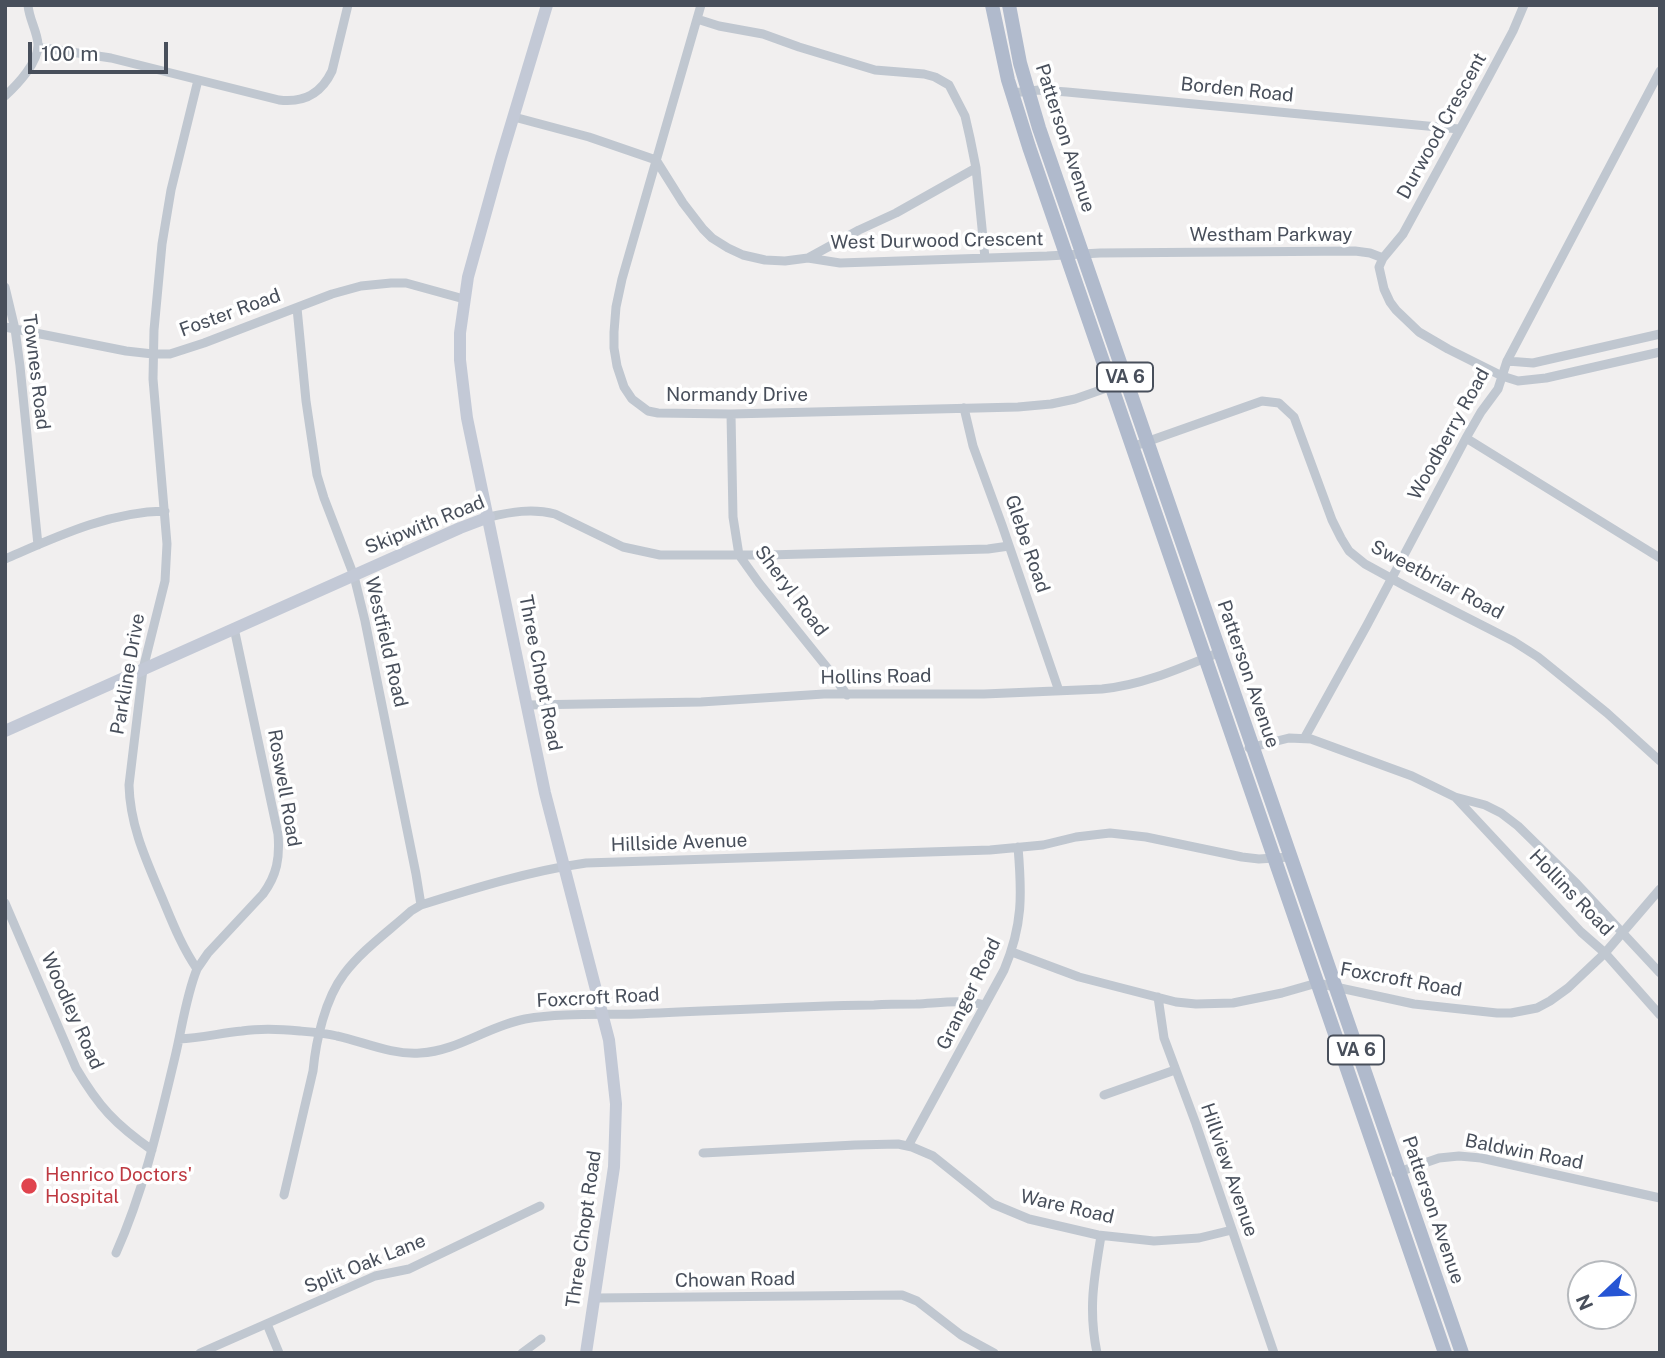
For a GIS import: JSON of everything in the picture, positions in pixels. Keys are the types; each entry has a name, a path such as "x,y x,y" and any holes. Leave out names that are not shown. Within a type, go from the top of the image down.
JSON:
{"main road":[{"name":"Three Chopt Road","path":"547,5 472,258 460,333 462,384 467,418 545,793 609,1040 616,1136 611,1199 586,1353"},
{"name":"Patterson Avenue","path":"992,5 1012,93 1445,1353"},
{"name":"Patterson Avenue","path":"1009,5 1027,91 1462,1353"},
{"name":"Skipwith Road","path":"5,730 489,517"}],"street":[{"path":"5,96 25,75 36,57 38,47 28,5"},
{"path":"38,47 111,58 279,100 295,101 309,97 323,85 332,71 348,5"},
{"name":"Normandy Drive","path":"701,5 616,307 614,348 617,366 627,393 639,406 659,413 731,414 1009,408 1075,399 1126,380"},
{"name":"Durwood Crescent","path":"1383,258 1403,234 1513,31 1524,5"},
{"path":"697,19 763,34 874,70 924,74 949,85 965,116 976,169 985,258"},
{"name":"Woodberry Road","path":"1305,737 1466,438 1498,389 1507,361 1660,71"},
{"name":"Parkline Drive","path":"197,969 182,945 142,852 132,819 128,785 143,669 165,582 167,544 153,379 162,244 171,190 198,80"},
{"name":"Borden Road","path":"1012,93 1039,90 1141,98 1459,129"},
{"path":"514,117 589,137 656,160"},
{"name":"West Durwood Crescent","path":"656,160 703,229 719,243 743,255 765,260 808,258 840,263 1067,255"},
{"name":"West Durwood Crescent","path":"808,258 976,169"},
{"name":"Westham Parkway","path":"1067,255 1355,251 1383,258"},
{"path":"1383,258 1379,267 1384,289 1390,302 1409,324 1448,349 1502,376 1518,381 1546,378 1660,352"},
{"name":"Foster Road","path":"10,328 126,351 170,354 361,286 391,283 417,286 464,299"},
{"name":"Townes Road","path":"5,287 10,328 20,366 38,545"},
{"name":"Westfield Road","path":"297,308 306,401 317,475 354,576 421,905"},
{"path":"1507,361 1533,363 1660,334"},
{"name":"Sweetbriar Road","path":"1132,447 1262,401 1279,403 1294,417 1328,510 1349,551 1391,579 1513,641 1538,657 1607,713 1660,761"},
{"name":"Glebe Road","path":"964,408 973,446 1059,691"},
{"name":"Sheryl Road","path":"731,414 733,517 739,555 847,695"},
{"path":"1466,438 1660,558"},
{"path":"5,559 59,535 109,519 165,511"},
{"name":"Skipwith Road","path":"489,517 519,511 555,514 606,540 641,552 660,555 975,550 1009,546"},
{"name":"Roswell Road","path":"197,969 208,953 263,894 271,883 278,864 278,834 234,628"},
{"name":"Hollins Road","path":"527,705 701,702 824,694 984,694 1102,690 1135,684 1220,652"},
{"name":"Hollins Road","path":"1237,751 1289,738 1305,737 1412,776 1455,797 1485,805 1507,817 1577,884 1660,973"},
{"name":"Hollins Road","path":"1455,797 1581,932 1605,953 1660,1016"},
{"name":"Hillside Avenue","path":"284,1195 320,1033 335,988 344,974 373,945 421,905 488,885 563,866 586,863 990,850 1043,845 1087,835 1131,834 1242,857 1290,857"},
{"name":"Granger Road","path":"908,1146 1012,953 1021,903 1018,847"},
{"name":"Foxcroft Road","path":"1012,953 1079,977 1196,1004 1233,1003 1317,983 1414,1004 1497,1013 1530,1011 1568,988 1605,953 1660,890"},
{"name":"Woodley Road","path":"5,903 76,1068 108,1115 152,1150"},
{"path":"116,1253 152,1150 197,969"},
{"name":"Hillview Avenue","path":"1158,997 1164,1038 1274,1353"},
{"name":"Foxcroft Road","path":"179,1039 264,1029 320,1033 410,1053 422,1053 449,1048 497,1027 545,1016 962,1001 985,1006"},
{"path":"1104,1095 1175,1070"},
{"name":"Ware Road","path":"703,1153 887,1144 908,1146 933,1156 982,1197 1029,1219 1101,1236 1154,1241 1175,1241 1232,1230"},
{"name":"Baldwin Road","path":"1384,1177 1439,1158 1459,1156 1481,1158 1660,1198"},
{"name":"Split Oak Lane","path":"200,1353 375,1276 409,1269 540,1206"},
{"path":"1097,1353 1091,1308 1101,1236"},
{"name":"Chowan Road","path":"595,1298 891,1294 909,1297 922,1304 961,1335 994,1353"},
{"path":"267,1324 279,1353"},
{"path":"522,1353 541,1339"}],"place":[{"name":"Henrico Doctors' Hospital","path":"29,1186"}]}
